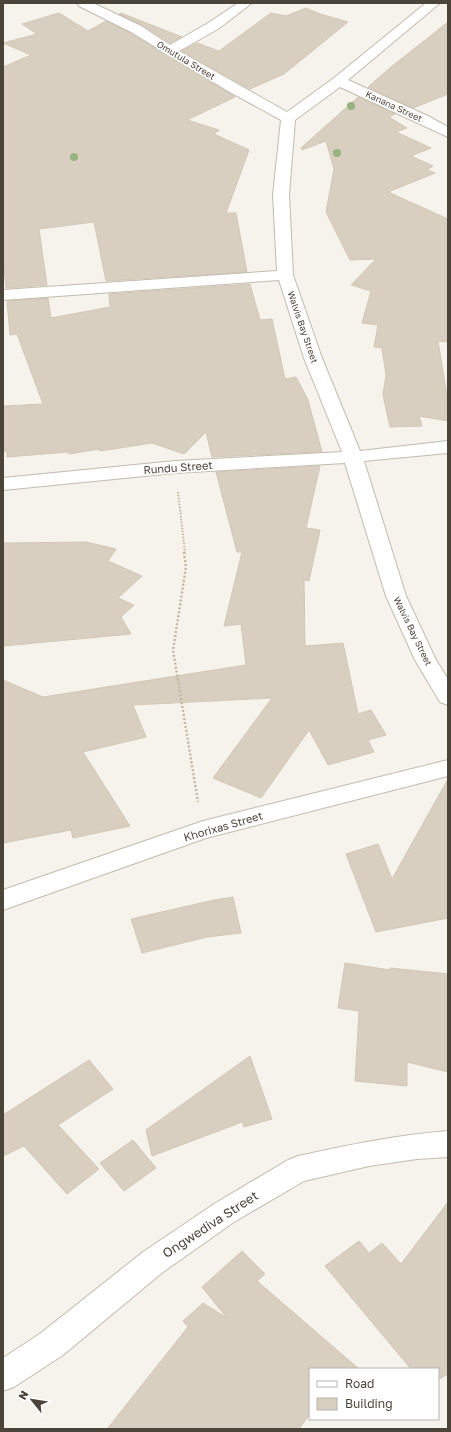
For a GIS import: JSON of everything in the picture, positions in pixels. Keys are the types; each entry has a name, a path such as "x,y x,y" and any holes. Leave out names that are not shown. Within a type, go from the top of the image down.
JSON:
{"street":[{"name":"Omutula Street","path":"82,3 136,29 170,51 288,118"},
{"path":"170,51 213,26 246,3"},
{"path":"288,118 339,80 434,3"},
{"name":"Kanana Street","path":"339,80 423,119 448,133"},
{"name":"Walvis Bay Street","path":"288,118 281,195 285,275 313,358 353,457 396,596 426,660 448,697"},
{"path":"3,295 285,275"},
{"name":"Rundu Street","path":"3,484 175,467 353,457 448,447"},
{"name":"Khorixas Street","path":"3,900 203,830 448,768"},
{"name":"Ongwediva Street","path":"3,1376 52,1344 152,1262 224,1213 298,1168 369,1153 417,1146 448,1144"}],"path":[{"path":"175,467 186,567 173,650 203,830"}],"building":[{"path":"306,8 320,14 348,22 284,74 250,89 182,51 197,43 219,51 271,13 286,16"},
{"path":"59,13 88,31 106,21 130,33 235,97 187,120 219,130 214,134 249,150 226,213 236,213 247,272 106,281 94,222 39,229 47,285 6,288 3,256 3,67 31,55 3,43 37,34 22,24"},
{"path":"121,13 182,37 170,43 142,25 119,14"},
{"path":"448,22 448,94 413,108 368,87 391,67"},
{"path":"358,97 395,114 389,117 407,128 396,132 431,148 411,156 433,166 427,170 435,173 388,192 448,219 448,342 438,341 448,402 448,421 419,416 422,426 390,427 383,395 386,375 382,348 374,347 378,325 362,323 371,291 351,285 376,259 350,260 326,212 334,169 326,141 302,150 301,148"},
{"path":"250,284 260,320 272,319 285,379 296,377 308,400 322,452 212,457 206,432 184,454 152,443 69,454 68,452 7,457 7,451 3,452 3,406 43,404 17,334 10,335 7,301 48,298 51,318 110,307 109,294"},
{"path":"320,466 306,528 320,530 309,581 304,580 305,646 343,643 358,714 371,710 386,735 368,740 374,752 328,765 309,730 261,798 213,778 272,698 133,705 146,737 83,752 130,826 73,838 71,830 3,843 3,680 43,697 246,665 241,624 224,626 242,552 237,552 216,472"},
{"path":"86,542 116,549 108,561 142,576 118,598 134,605 121,617 131,634 3,646 3,543"},
{"path":"448,779 448,918 376,932 346,854 378,844 392,879"},
{"path":"233,897 241,933 207,937 142,953 131,919"},
{"path":"345,963 390,970 390,968 448,974 448,1072 407,1062 407,1086 355,1081 359,1011 338,1008"},
{"path":"250,1056 272,1119 244,1127 242,1122 152,1156 146,1130"},
{"path":"89,1060 113,1089 58,1125 99,1169 67,1194 24,1146 3,1156 3,1115"},
{"path":"133,1140 156,1168 124,1191 100,1163"},
{"path":"448,1202 448,1374 439,1379 439,1368 410,1368 325,1266 359,1241 369,1253 382,1243 401,1264"},
{"path":"242,1251 265,1274 257,1281 358,1368 309,1368 309,1415 299,1429 107,1429 188,1327 183,1321 203,1303 227,1318 202,1287"}]}
